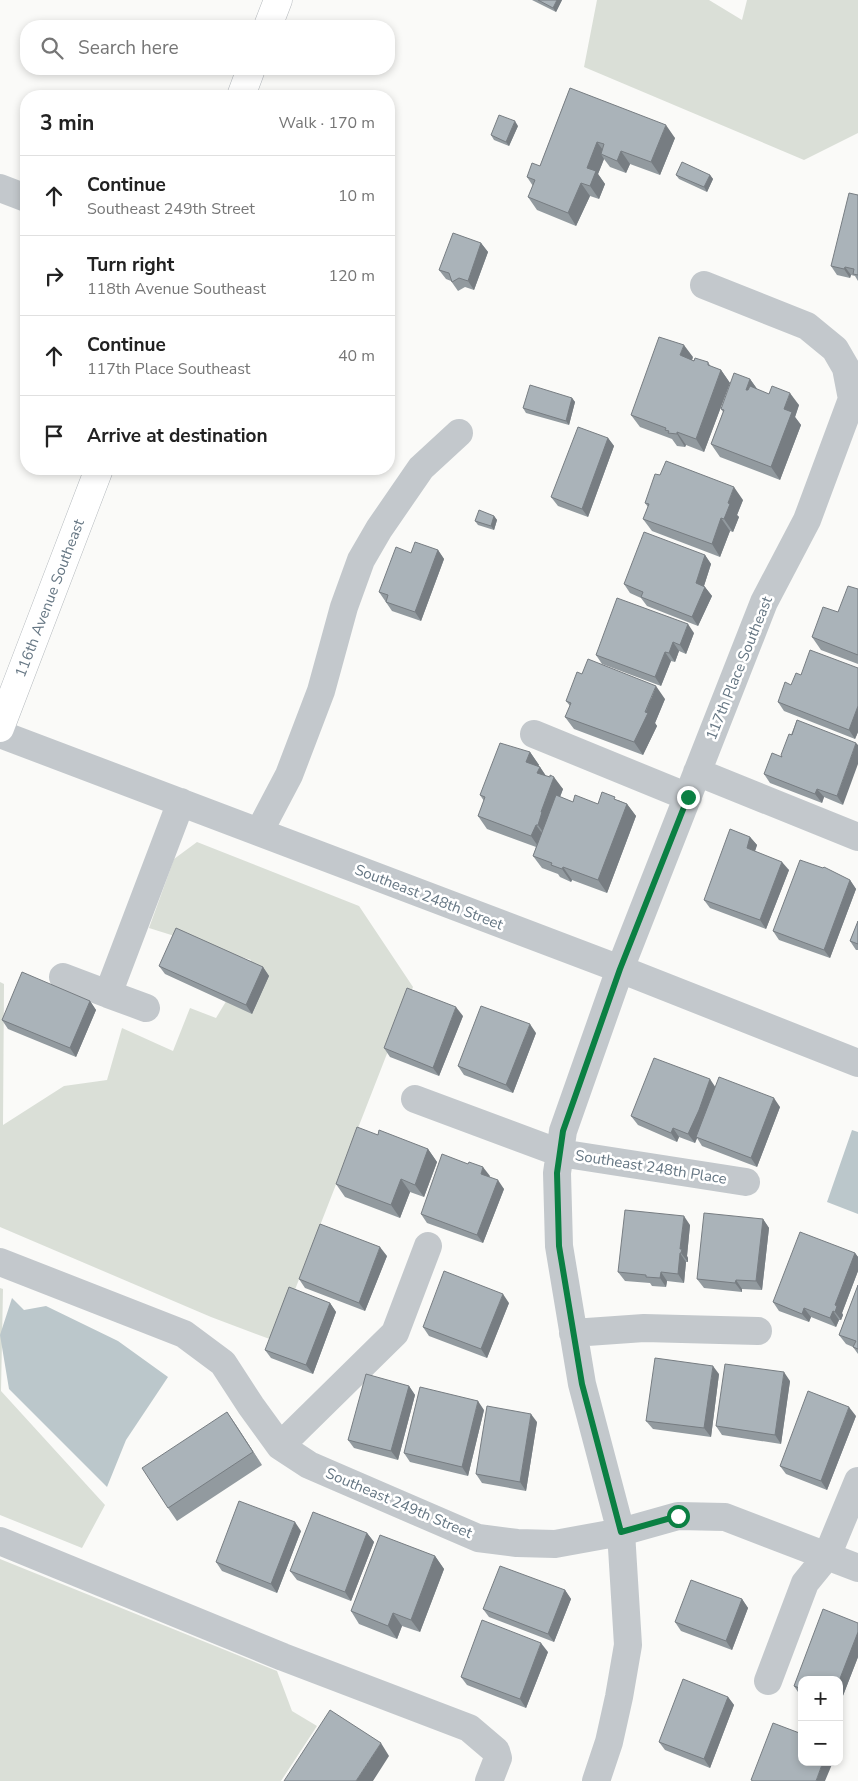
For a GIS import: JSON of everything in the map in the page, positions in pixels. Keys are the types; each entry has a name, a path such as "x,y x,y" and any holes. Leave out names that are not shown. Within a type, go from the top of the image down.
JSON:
{"main road":[{"path":"270,20 278,0"},
{"path":"243,90 250,75"},
{"name":"116th Avenue Southeast","path":"0,728 97,475"}],"street":[{"path":"0,188 20,196"},
{"name":"117th Place Southeast","path":"596,1781 609,1742 628,1645 621,1532 582,1384 559,1246 557,1173 563,1131 620,969 692,784 764,602 807,520 852,398 846,368 835,349 807,326 704,285"},
{"path":"259,832 280,796 293,766 321,691 344,607 361,560 421,468 459,433"},
{"name":"Southeast 248th Street","path":"0,734 620,969 858,1063"},
{"path":"534,734 858,837"},
{"path":"108,994 181,802"},
{"path":"63,977 146,1008"},
{"name":"Southeast 248th Place","path":"415,1099 560,1152 746,1182"},
{"path":"280,1446 394,1333 428,1246"},
{"name":"Southeast 249th Street","path":"0,1262 184,1334 223,1363 280,1446 309,1464 478,1538 517,1543 555,1544 621,1532 678,1516 725,1517 858,1568"},
{"path":"573,1333 644,1328 758,1331"},
{"path":"768,1681 806,1583 827,1556 858,1482"},
{"path":"0,1541 283,1657 469,1728 496,1751 498,1758 489,1781"}],"shaded area":[{"path":"597,0 709,0 742,20 747,0 858,0 858,133 804,160 584,67"},
{"path":"197,842 359,906 413,987 275,1341 211,1317 0,1227 0,982 4,984 3,1125 64,1086 107,1080 122,1028 173,1051 190,1008 216,1018 251,960 149,928 174,859"},
{"path":"852,1130 858,1132 858,1214 827,1202"},
{"path":"0,1288 3,1289 1,1391 105,1505 82,1548 0,1515"},
{"path":"12,1298 24,1310 46,1306 118,1341 168,1377 126,1440 107,1487 9,1389 0,1335"},
{"path":"0,1559 277,1671 292,1711 317,1726 281,1781 0,1781"}],"building":[{"path":"538,0 557,0 553,8"},
{"path":"570,88 666,125 651,162 621,151 617,161 601,154 604,144 597,142 587,168 596,171 590,186 581,183 568,213 528,197 535,180 527,177 532,163 540,166"},
{"path":"499,115 515,121 506,142 491,135"},
{"path":"682,162 710,175 704,187 676,175"},
{"path":"849,193 858,195 858,275 853,274 854,269 831,266"},
{"path":"453,233 481,243 468,281 459,278 452,282 449,273 439,270"},
{"path":"659,337 684,345 680,355 694,361 695,358 708,362 708,365 721,370 696,439 677,432 677,434 668,433 669,431 665,430 666,428 631,415"},
{"path":"734,373 750,379 746,390 750,386 769,394 772,386 790,393 784,409 792,412 771,467 711,444 724,410 721,409"},
{"path":"530,385 572,398 566,421 523,408"},
{"path":"578,427 608,438 582,509 551,497"},
{"path":"666,461 734,487 728,503 730,504 724,519 721,518 712,544 643,519 649,504 645,503 655,474 660,475"},
{"path":"479,510 494,516 491,526 475,521"},
{"path":"644,532 705,555 696,583 705,587 692,617 641,597 643,592 624,584"},
{"path":"415,542 438,550 415,612 386,602 388,595 379,592 396,547 411,553"},
{"path":"848,586 858,589 858,655 812,637 823,607 838,612"},
{"path":"617,598 688,624 680,645 673,642 669,653 665,652 655,677 596,655"},
{"path":"810,650 858,668 858,706 849,730 778,702 785,682 791,685 796,673 801,675"},
{"path":"588,659 656,686 645,712 648,713 634,742 565,717 571,703 566,701 577,672 582,674"},
{"path":"797,720 856,743 837,796 817,789 815,794 764,774 772,753 782,757 781,755 789,734 792,735"},
{"path":"500,743 530,752 526,762 540,767 537,773 554,777 538,825 536,825 531,836 478,816 485,797 480,795"},
{"path":"602,792 627,804 598,880 563,867 562,869 551,865 552,863 533,856 556,795 573,802 575,795 598,804"},
{"path":"730,829 750,837 747,848 782,862 760,920 704,900"},
{"path":"800,860 824,867 850,880 824,950 773,931"},
{"path":"858,921 858,944 850,941"},
{"path":"176,928 263,967 246,1005 159,966"},
{"path":"22,972 90,1001 70,1048 2,1020"},
{"path":"407,988 456,1007 433,1068 384,1048"},
{"path":"481,1006 530,1024 506,1085 458,1066"},
{"path":"654,1058 710,1079 688,1134 673,1128 671,1133 631,1116"},
{"path":"719,1077 774,1098 751,1158 696,1137"},
{"path":"357,1127 378,1135 379,1130 428,1149 415,1185 401,1179 391,1205 336,1184"},
{"path":"442,1154 468,1164 469,1162 483,1167 481,1174 498,1180 477,1235 421,1214"},
{"path":"625,1210 684,1216 678,1274 661,1272 660,1278 618,1272"},
{"path":"704,1213 763,1219 756,1281 736,1280 735,1283 697,1279"},
{"path":"320,1224 380,1247 359,1303 299,1279"},
{"path":"800,1232 855,1253 835,1305 837,1306 835,1312 833,1311 830,1318 804,1308 802,1314 773,1302"},
{"path":"444,1271 503,1294 481,1349 423,1327"},
{"path":"858,1285 858,1349 853,1347 856,1341 839,1335"},
{"path":"289,1287 330,1303 306,1365 265,1350"},
{"path":"655,1358 713,1366 704,1428 646,1421"},
{"path":"725,1364 784,1372 775,1435 716,1426"},
{"path":"366,1374 409,1386 391,1451 348,1440"},
{"path":"420,1387 478,1401 462,1467 404,1453"},
{"path":"808,1391 849,1407 821,1481 780,1466"},
{"path":"487,1406 531,1414 520,1482 476,1474"},
{"path":"227,1412 253,1452 168,1508 142,1468"},
{"path":"239,1501 295,1522 271,1584 216,1562"},
{"path":"313,1512 367,1533 345,1592 290,1571"},
{"path":"380,1535 435,1556 411,1620 393,1613 388,1626 351,1611"},
{"path":"500,1566 565,1590 548,1634 483,1609"},
{"path":"691,1580 742,1599 726,1641 675,1622"},
{"path":"823,1609 858,1623 858,1632 841,1676 798,1676 798,1688 794,1686"},
{"path":"482,1620 541,1643 520,1699 461,1677"},
{"path":"683,1679 728,1697 704,1759 659,1742"},
{"path":"330,1710 381,1743 356,1781 284,1781"},
{"path":"773,1723 798,1732 798,1766 822,1766 816,1781 751,1780"}],"route":[{"path":"678,1516 621,1532 582,1384 559,1246 557,1173 563,1131 620,969 688,797"}]}
